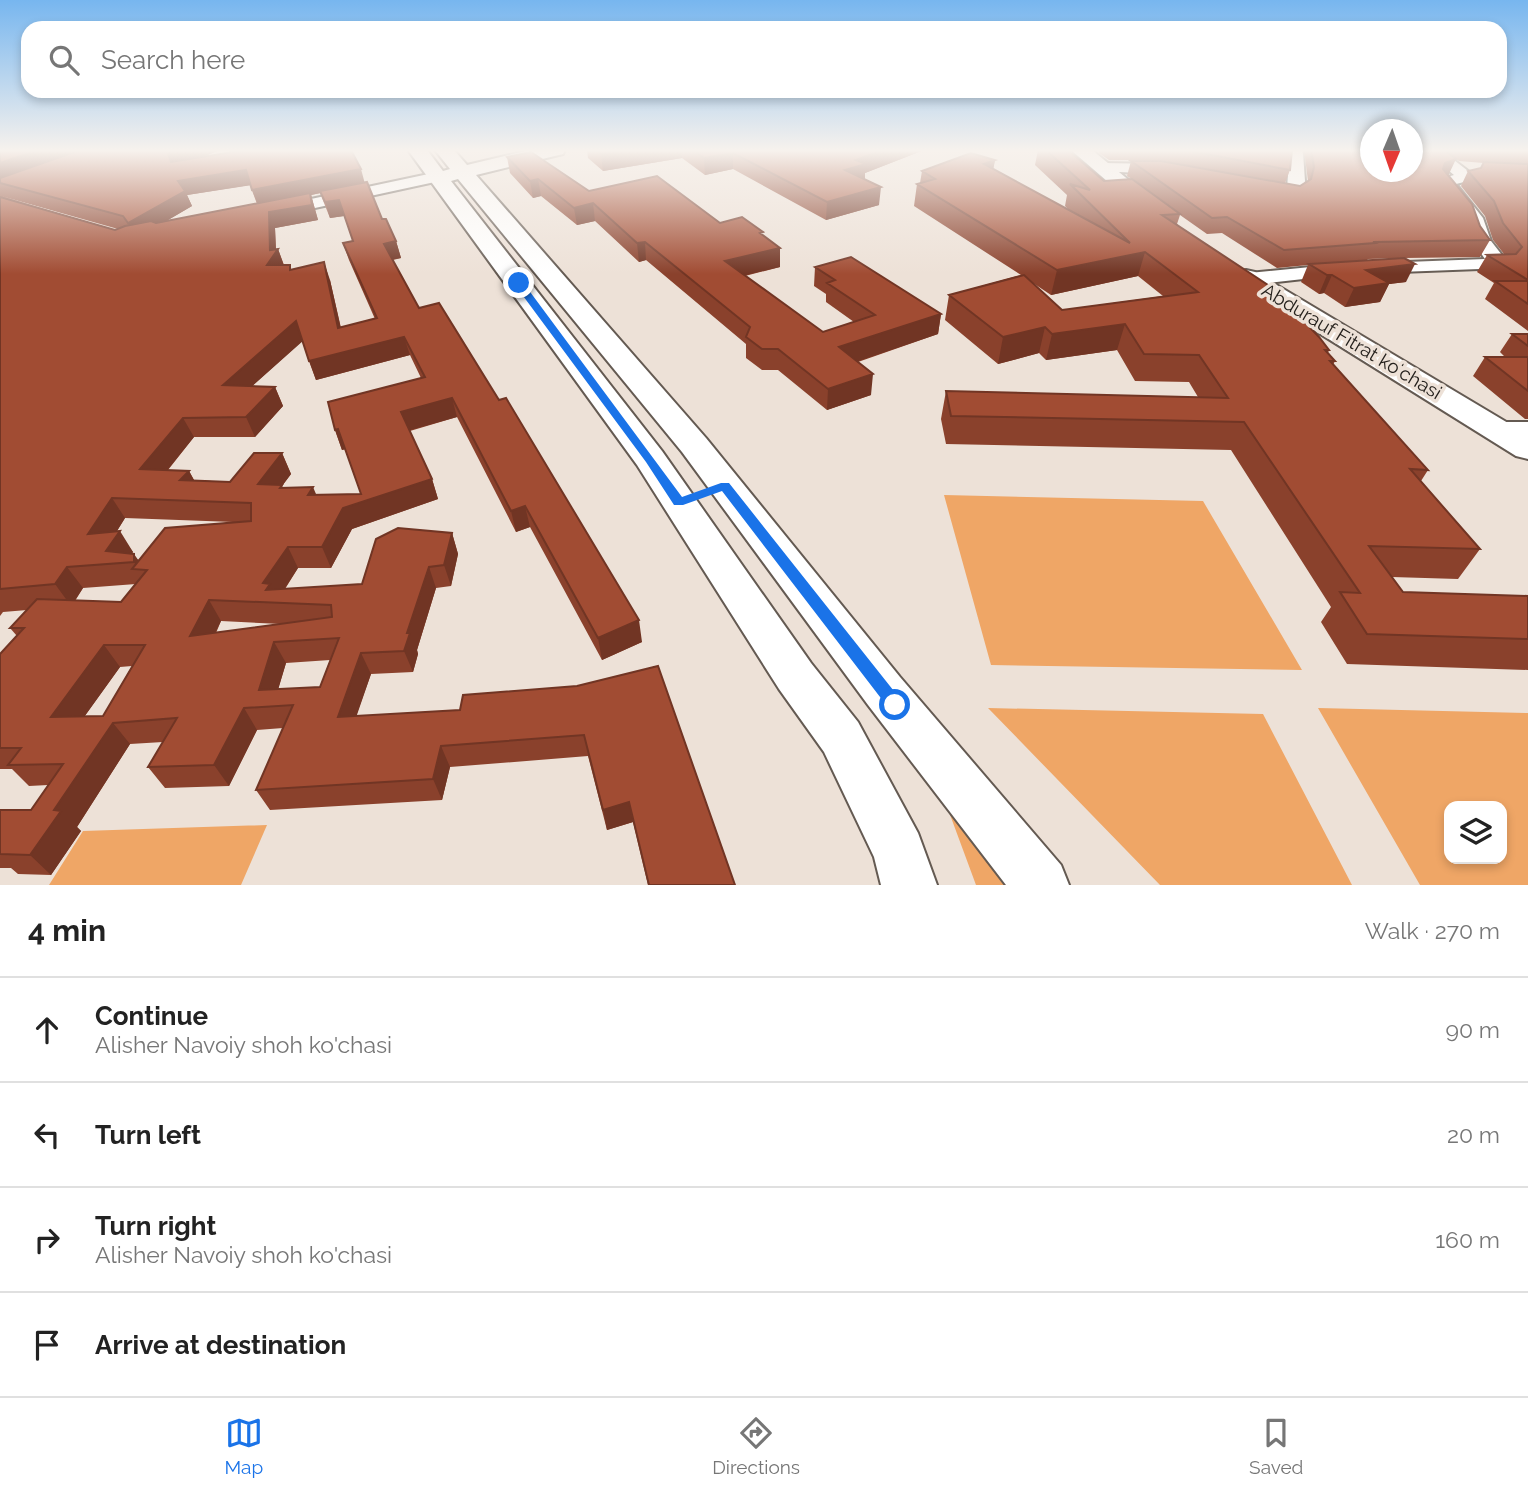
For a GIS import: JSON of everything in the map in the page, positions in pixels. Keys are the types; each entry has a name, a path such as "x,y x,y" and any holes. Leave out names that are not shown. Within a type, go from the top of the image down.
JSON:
{"main road":[{"path":"461,191 650,459 795,676 841,737 899,852 909,885"},
{"path":"466,191 694,445 895,705 1041,885"},
{"path":"1132,191 1170,221"},
{"name":"Abdurauf Fitrat koʻchasi","path":"1226,262 1249,279 1528,449"},
{"path":"679,502 725,486"}],"street":[{"path":"263,214 346,191"},
{"path":"1279,191 1294,194 1295,191"},
{"path":"1249,279 1338,270 1499,264 1482,242 1474,218 1453,191"},
{"path":"1497,430 1528,430"}],"shaded area":[{"path":"944,495 1203,501 1302,670 991,665"},
{"path":"988,708 1263,714 1352,885 1160,885"},
{"path":"1318,708 1528,713 1528,885 1420,885"},
{"path":"949,812 1009,885 976,885"},
{"path":"267,825 241,885 49,885 83,831"}],"building":[{"path":"31,191 184,191 128,223 123,216"},
{"path":"320,191 371,191 382,219 386,219 396,241 384,244 419,308 439,303 499,400 506,398 639,620 598,638 525,506 511,511 452,398 401,412 432,479 343,508 322,547 288,547 263,583 270,584 266,590 362,584 376,539 398,528 452,533 444,565 429,567 407,633 410,633 404,651 361,653 338,717 460,710 463,695 577,686 658,666 735,885 649,885 629,802 603,810 584,735 441,746 433,779 256,790 293,705 244,708 214,765 148,767 177,718 113,723 54,810 61,811 30,855 0,854 0,810 31,810 63,764 8,765 21,748 0,748 0,654 24,628 10,628 37,599 121,602 147,570 132,569 165,528 251,521 251,503 112,498 88,534 120,531 106,551 134,554 134,562 67,567 55,584 0,589 0,197 115,230 151,221 156,223 310,193 312,205 269,212 270,250 278,249 267,265 290,265 290,270 324,262 338,328 377,318 343,243 353,241 339,200 325,202","holes":["296,321 309,361 404,337 425,377 328,402 335,430 338,429 361,494 308,495 313,487 280,488 282,485 258,484 282,453 254,453 230,482 180,480 189,471 140,469 183,418 246,417 275,387 223,385","209,600 331,605 332,617 190,636","339,638 320,687 259,690 274,642","104,645 145,645 103,716 51,717"]},
{"path":"553,191 678,191 720,223 742,217 780,248 725,261 823,332 875,315 827,283 835,280 815,267 851,257 941,314 839,347 873,374 828,389 778,349 762,349 746,337 750,327 645,242 637,243 593,203 574,208"},
{"path":"806,191 866,191 827,202"},
{"path":"929,191 1034,191 1130,243 1077,191 1149,191 1180,214 1162,215 1271,287 1319,337 1329,350 1325,350 1335,361 1330,361 1428,470 1410,469 1480,549 1369,546 1403,592 1528,596 1528,639 1367,634 1340,592 1360,593 1244,422 951,416 946,391 1228,398 1199,355 1144,354 1125,324 1052,334 1045,327 1003,337 949,295 1024,275 1062,310 1198,292 1145,252 1057,270"},
{"path":"1174,191 1461,191 1472,204 1480,226 1490,240 1373,242 1375,243 1284,250 1227,217 1212,218"},
{"path":"1486,191 1528,191 1528,280 1487,255 1516,254 1522,247 1503,223 1494,201"},
{"path":"1404,258 1415,264 1366,270 1389,283 1354,288 1309,264"},
{"path":"1495,281 1528,281 1528,304"},
{"path":"1512,334 1528,334 1528,346"},
{"path":"1485,357 1528,357 1528,391"}],"route":[{"path":"519,283 679,502 725,486 895,705"}]}
